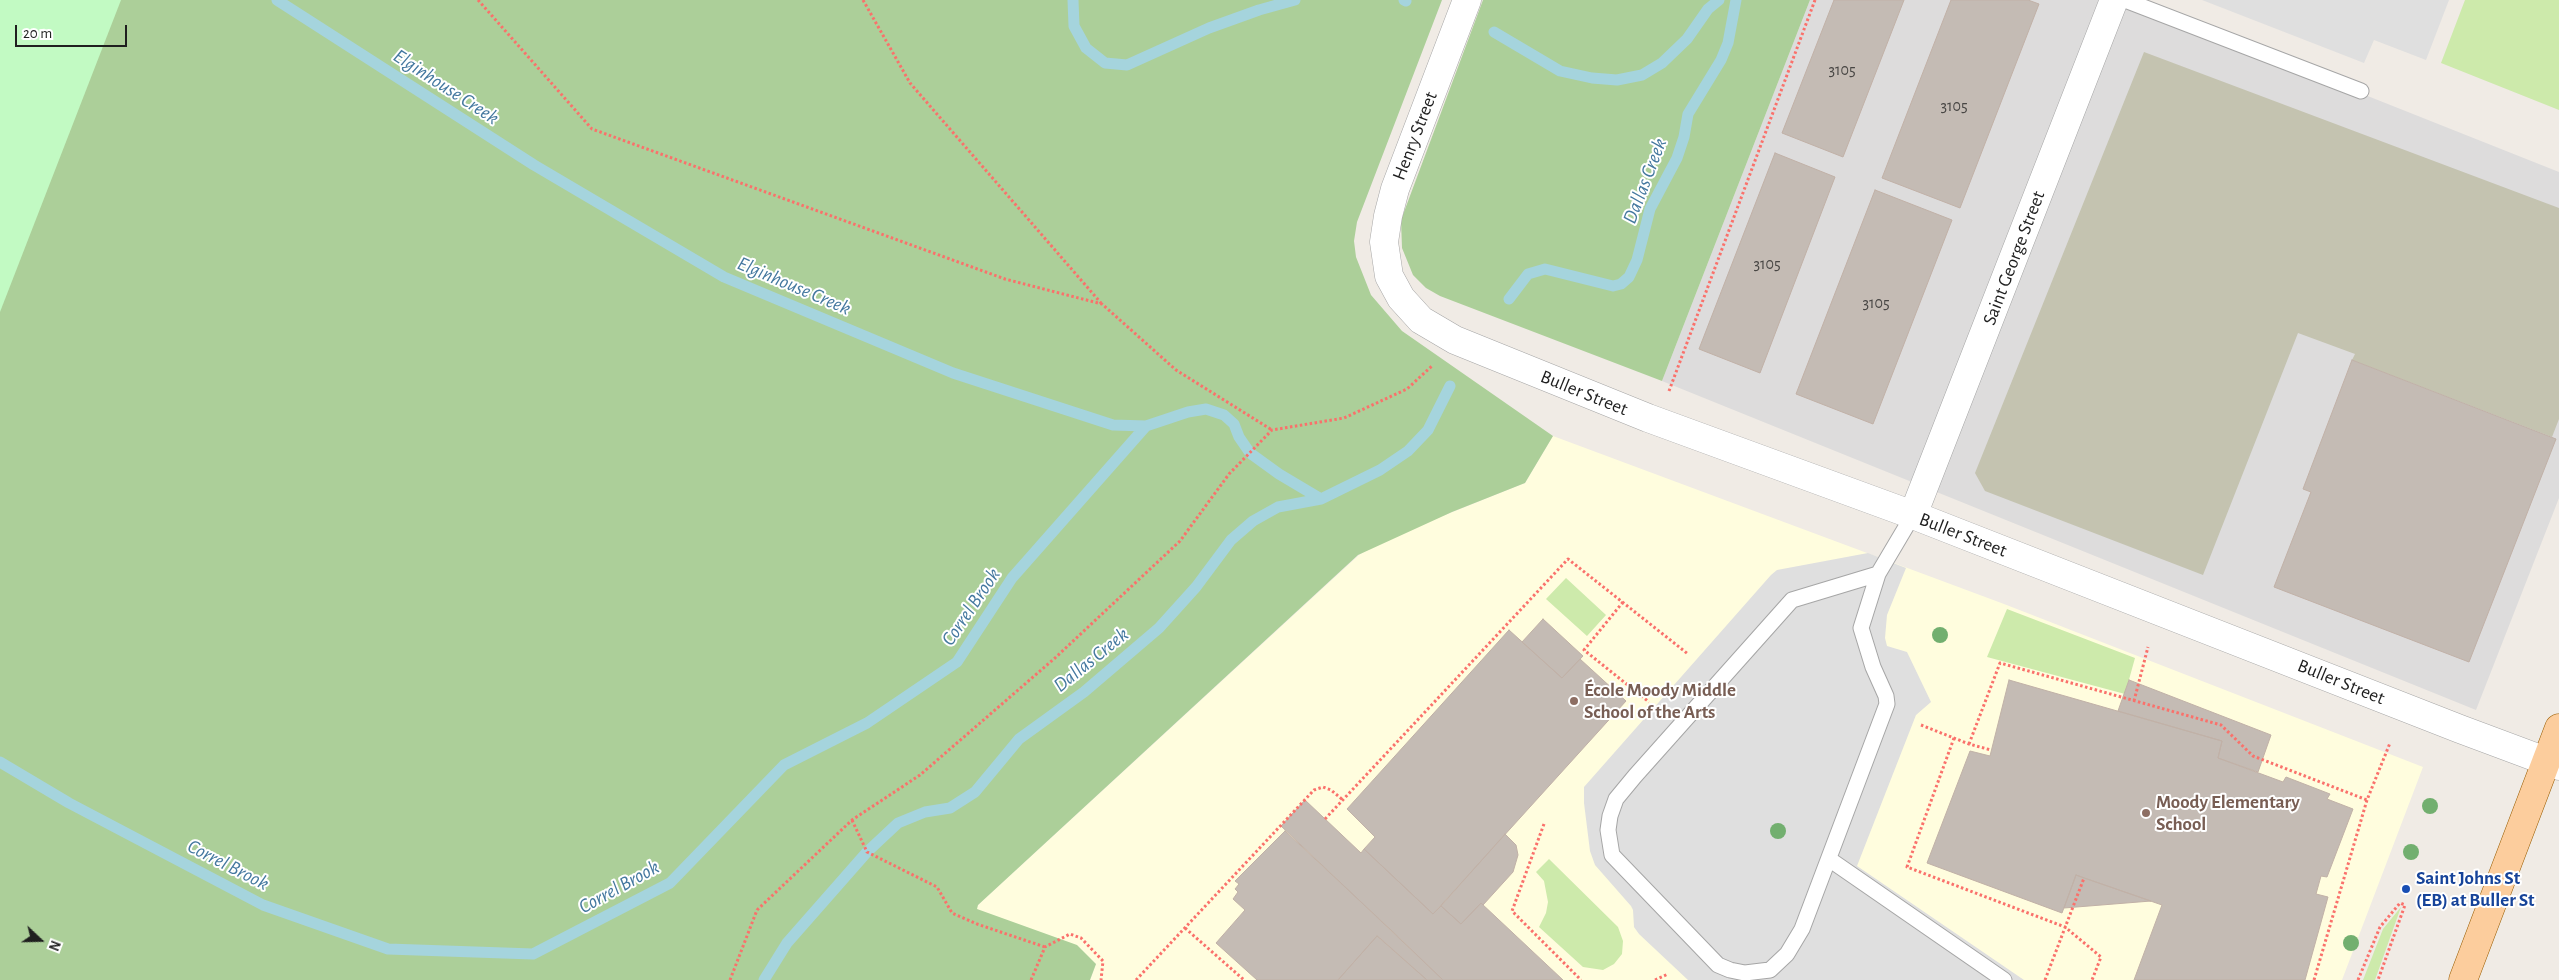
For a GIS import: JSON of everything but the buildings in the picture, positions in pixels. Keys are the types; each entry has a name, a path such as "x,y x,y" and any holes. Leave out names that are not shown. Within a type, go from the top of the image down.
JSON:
{"main road":[{"path":"2463,980 2553,763 2559,728"}],"street":[{"name":"Henry Street","path":"1389,276 1384,242 1395,189 1467,0"},
{"name":"Saint George Street","path":"1913,515 2114,0"},
{"name":"Buller Street","path":"1389,276 1410,310 1440,333 1657,422 1913,515 2460,730 2553,763"}],"lane":[{"path":"2125,0 2361,92"},
{"path":"1878,574 1792,600 1616,799 1610,816 1608,830 1612,855 1718,965 1732,975 1770,970 1787,954 1800,934 1887,704 1886,696 1862,635 1862,620 1878,574 1913,515"},
{"path":"1829,859 2004,980"}],"path":[{"path":"478,0 592,129 1005,279 1102,304"},
{"path":"863,0 910,82 1102,304 1176,370 1272,430"},
{"path":"1657,422 1815,0"},
{"path":"730,980 757,910 852,820 920,775 1055,658 1180,541 1229,474 1272,430 1344,418 1407,390 1435,364"},
{"path":"1325,819 1568,559 1688,654"},
{"path":"1623,602 1584,650 1649,702"},
{"path":"2134,701 2148,647"},
{"path":"1969,744 2000,664 2220,725 2253,756 2366,800"},
{"path":"1921,725 1969,744 1991,750"},
{"path":"1954,738 1907,867 2065,927 2100,957 2092,980"},
{"path":"2314,980 2366,800 2390,743"},
{"path":"1136,980 1314,790 1323,787 1331,790 1343,800"},
{"path":"852,820 867,852 937,887 952,912 977,924 1045,947"},
{"path":"1544,824 1512,911 1581,980"},
{"path":"2045,980 2084,878"},
{"path":"2358,980 2380,928 2400,903 2406,905 2378,980"},
{"path":"1185,928 1244,980"},
{"path":"1031,980 1045,947 1070,934 1081,938 1103,961 1101,980"},
{"path":"1655,980 1668,974"}],"shaded area":[{"path":"1810,0 2132,0 2131,2 2559,172 2559,498 2476,710 1662,381"},
{"path":"2202,0 2449,0 2426,60 2374,40 2364,63"},
{"path":"2144,52 2559,208 2559,419 2552,437 2352,360 2355,354 2298,333 2203,575 1985,491 1975,473"},
{"name":"École Moody Middle School of the Arts","path":"1553,436 2004,604 2423,767 2342,980 1090,980 1096,964 976,909 978,905 1359,555 1385,539 1525,483"},
{"path":"1868,553 1906,568 1887,615 1885,638 1887,646 1907,652 1931,702 1916,715 1857,866 2024,980 1688,980 1639,934 1634,927 1631,906 1595,865 1590,851 1584,787 1777,570"}],"green space":[{"path":"0,0 1442,0 1357,222 1354,241 1356,257 1371,295 1402,331 1553,436 1525,483 1452,512 1358,555 978,905 977,909 1077,945 1096,964 1090,980 0,980"},
{"path":"0,0 121,0 0,312"},
{"path":"1483,0 1810,0 1662,381 1440,296 1426,288 1413,275 1402,248 1401,220"},
{"path":"2465,0 2559,0 2559,110 2441,63"},
{"path":"1566,578 1606,615 1587,636 1546,599"},
{"path":"2007,609 2135,658 2125,694 1987,657"},
{"path":"1549,859 1618,927 1623,941 1622,954 1614,964 1603,970 1583,967 1539,927 1546,913 1548,902 1544,881 1536,872"},
{"path":"2401,907 2375,980 2363,980 2383,929"}],"waterway":[{"name":"Elginhouse Creek","path":"277,0 534,165 724,277 953,373 1113,425 1146,426 1188,412 1206,409 1224,415 1234,424 1239,437 1250,453 1279,474 1321,499"},
{"path":"1073,0 1074,26 1086,48 1105,63 1127,65 1209,28 1259,10 1295,0"},
{"path":"1494,32 1560,71 1592,78 1617,80 1642,75 1662,63 1687,39 1708,9 1719,0"},
{"name":"Dallas Creek","path":"1509,299 1528,274 1545,269 1613,286 1621,284 1629,277 1637,260 1650,209 1677,158 1684,137 1688,114 1721,60 1728,43 1736,0"},
{"name":"Dallas Creek","path":"764,980 787,943 867,852 898,823 925,812 950,808 975,792 1019,739 1084,692 1159,628 1196,587 1231,540 1253,521 1278,507 1321,499 1380,470 1408,451 1428,430 1450,386"},
{"name":"Correl Brook","path":"0,762 69,803 263,905 388,949 533,954 670,883 784,765 867,723 957,662 1012,578 1146,426"}],"place":[{"name":"École Moody Middle School of the Arts","path":"1574,701"},
{"name":"Moody Elementary School","path":"2146,813"},
{"name":"Saint Johns St (EB) at Buller St","path":"2406,889"}]}
